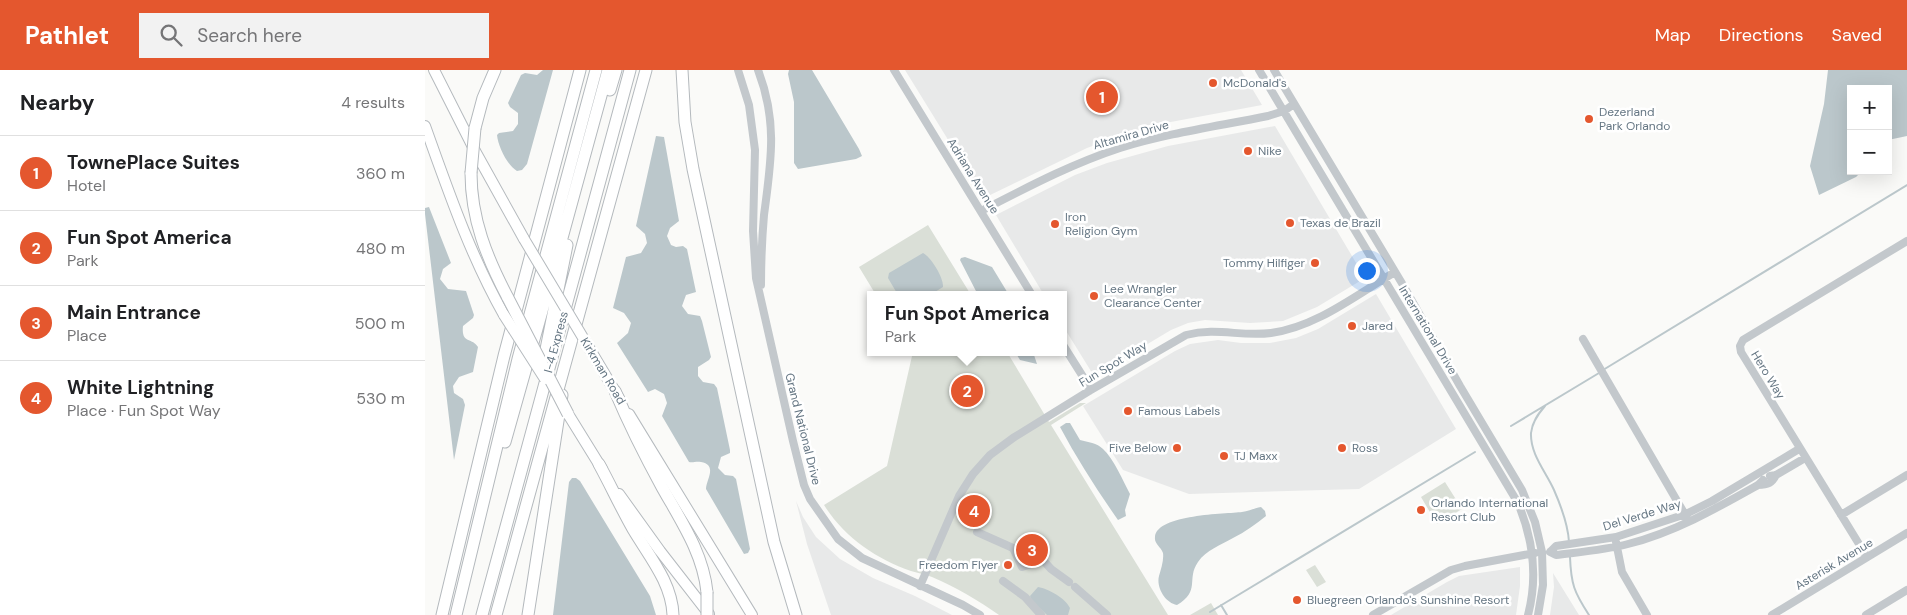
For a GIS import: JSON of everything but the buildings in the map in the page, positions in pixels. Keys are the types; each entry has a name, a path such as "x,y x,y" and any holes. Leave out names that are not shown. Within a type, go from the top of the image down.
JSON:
{"highway":[{"path":"495,70 483,98 475,128 471,173 473,206 481,238 492,267 568,414"},
{"path":"442,615 503,361 580,70"},
{"path":"461,597 518,359 596,70"},
{"path":"456,615 543,311 608,70"},
{"path":"530,438 556,297 572,227 616,70"},
{"name":"I-4 Express","path":"482,615 630,70"},
{"path":"496,615 646,70"},
{"path":"682,70 684,117 693,169 772,532 796,615"},
{"path":"528,615 571,339"},
{"path":"615,391 639,443 696,551 703,570 707,592 708,615"},
{"path":"599,464 632,527 666,584 672,602 673,615"},
{"path":"532,615 535,565"}],"main road":[{"name":"Kirkman Road","path":"433,70 475,152 524,239 752,615"},
{"path":"425,126 469,245 504,315 599,464 654,543 708,615"}],"street":[{"name":"Grand National Drive","path":"738,70 749,105 754,142 754,254 756,278 804,485 813,505 828,527 862,558 963,605 980,615"},
{"name":"Grand National Drive","path":"758,70 770,114 772,150 761,255 762,304"},
{"name":"Adriana Avenue","path":"894,70 1030,291"},
{"name":"International Drive","path":"1259,70 1511,490 1526,525 1532,554 1533,588 1528,615"},
{"name":"International Drive","path":"1274,70 1522,490 1546,552 1538,615"},
{"name":"Altamira Drive","path":"981,210 1054,174 1120,148 1171,135 1269,116 1283,111 1294,104"},
{"name":"Hero Way","path":"1867,557 1799,449 1741,352 1740,346 1743,340 1907,241"},
{"name":"Fun Spot Way","path":"919,586 959,496 980,465 1001,446 1089,391 1186,335 1218,330 1257,334 1285,331 1303,325 1395,272"},
{"path":"1583,339 1689,522"},
{"path":"1067,351 1087,383 1089,391"},
{"name":"Del Verde Way","path":"1373,615 1451,570 1546,552 1556,546 1616,537 1686,514 1712,501 1799,449"},
{"name":"Del Verde Way","path":"1546,552 1556,555 1617,546 1689,522 1705,515 1805,458"},
{"path":"1841,515 1907,475"},
{"path":"1753,476 1767,479"},
{"path":"977,532 1013,548 1022,567 1043,560 1104,614"},
{"name":"Asterisk Avenue","path":"1772,615 1907,533"},
{"path":"1616,537 1622,572 1647,615"},
{"path":"1003,581 1021,594 1041,615"},
{"path":"1866,615 1907,590"}],"shaded area":[{"path":"543,70 553,70 527,164 522,170 517,171 504,155 497,135 513,131 518,124 518,113 508,103 521,75 525,73 537,75"},
{"path":"789,70 812,70 862,156 856,159 798,169 794,163 794,102 788,74"},
{"path":"905,70 1241,70 1262,105 1160,124 1117,137 1087,148 984,198"},
{"path":"1828,70 1907,70 1907,136 1892,139 1892,85 1847,85 1847,175 1858,175 1819,195 1810,166 1824,104"},
{"path":"1275,126 1365,278 1317,307 1283,321 1250,323 1205,320 1188,323 1171,330 1094,376 1067,332 1067,291 1042,291 996,215 1075,175 1107,163 1168,146"},
{"path":"656,136 664,137 679,221 670,228 667,236 671,245 676,247 683,246 687,249 696,292 686,295 682,306 688,314 700,316 711,357 698,367 698,376 703,382 714,384 717,388 730,450 730,453 721,457 718,468 725,475 733,476 736,479 750,549 748,553 744,554 706,489 710,473 709,466 701,462 689,462 662,416 667,403 664,394 655,389 648,392 617,343 628,333 631,323 624,313 613,308 626,257 641,253 647,243 645,234 636,226"},
{"path":"429,207 451,263 443,269 440,279 448,289 466,291 474,315 463,326 463,332 465,338 478,347 473,372 459,377 453,386 454,393 463,399 465,405 454,460 425,214 425,208"},
{"path":"928,225 969,291 874,291 859,267"},
{"path":"923,253 936,268 943,287 936,291 896,291 888,278 889,273"},
{"path":"965,257 992,267 1007,291 976,291 960,260"},
{"path":"1376,294 1456,429 1359,489 1189,494 1123,470 1083,406 1190,344 1218,340 1241,343 1270,343 1296,338 1318,329"},
{"path":"912,356 1009,356 1049,422 1080,403 1086,403 1051,425 1168,615 999,615 950,585 885,560 851,537 832,517 824,505 887,466"},
{"path":"1018,356 1034,356 1037,364 1020,360"},
{"path":"1070,423 1080,440 1098,445 1111,458 1130,494 1125,510 1126,516 1118,520 1095,486 1060,427"},
{"path":"572,478 580,481 650,596 656,615 553,615 569,482"},
{"path":"1445,482 1462,509 1437,524 1421,497"},
{"path":"796,501 803,517 816,537 840,559 873,578 915,596 952,615 831,615 807,544"},
{"path":"1261,507 1265,511 1266,516 1246,531 1214,548 1201,558 1193,574 1189,595 1184,600 1177,605 1165,598 1158,580 1163,556 1155,539 1159,529 1179,520 1242,512"},
{"path":"1315,565 1326,582 1317,587 1306,570"},
{"path":"1520,567 1520,586 1516,615 1391,615 1459,576"},
{"path":"1553,573 1579,615 1550,615 1554,587"},
{"path":"1038,587 1061,597 1070,608 1068,615 1047,615 1032,601 1030,596"},
{"path":"1211,603 1218,615 1190,615"}],"waterway":[{"path":"1603,370 1907,185"},
{"path":"1511,426 1599,373"},
{"path":"1545,406 1533,425 1531,441 1536,456 1562,509 1569,542"},
{"path":"1210,612 1475,452"},
{"path":"1570,557 1574,588 1589,615"},
{"path":"1221,605 1227,615"}],"place":[{"name":"McDonald's","path":"1213,83"},
{"name":"TownePlace Suites","path":"1102,97"},
{"name":"Dezerland Park Orlando","path":"1589,119"},
{"name":"Nike","path":"1248,151"},
{"name":"Texas de Brazil","path":"1290,223"},
{"name":"Iron Religion Gym","path":"1055,224"},
{"name":"Tommy Hilfiger","path":"1315,263"},
{"name":"Lee Wrangler Clearance Center","path":"1094,296"},
{"name":"Jared","path":"1352,326"},
{"name":"Fun Spot America","path":"967,391"},
{"name":"Famous Labels","path":"1128,411"},
{"name":"Five Below","path":"1177,448"},
{"name":"Ross","path":"1342,448"},
{"name":"TJ Maxx","path":"1224,456"},
{"name":"Orlando International Resort Club","path":"1421,510"},
{"name":"White Lightning","path":"974,511"},
{"name":"Main Entrance","path":"1032,550"},
{"name":"Freedom Flyer","path":"1008,565"},
{"name":"Bluegreen Orlando's Sunshine Resort","path":"1297,600"}]}
